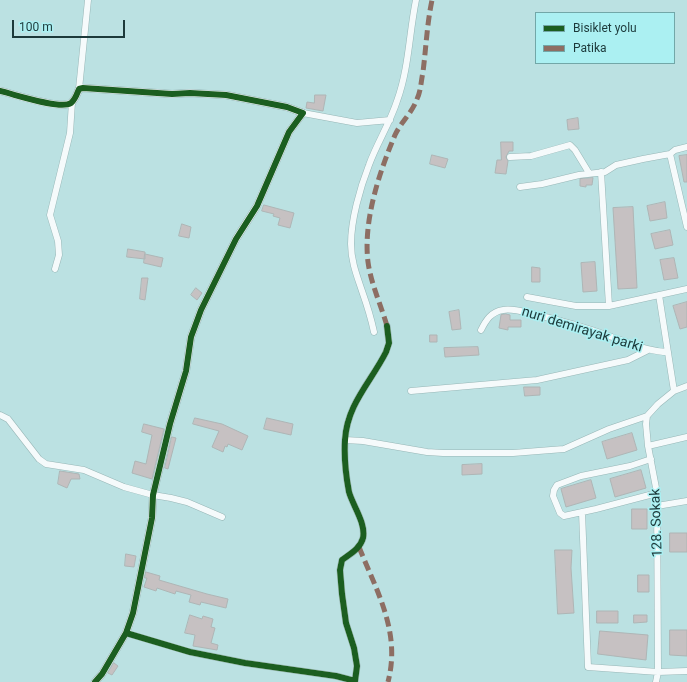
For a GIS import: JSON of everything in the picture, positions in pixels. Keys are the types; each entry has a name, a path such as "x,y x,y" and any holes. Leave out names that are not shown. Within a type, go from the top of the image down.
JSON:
{"street":[{"path":"56,268 59,255 58,241 50,215 70,133 72,102 79,90 88,0"},
{"path":"374,332 370,314 354,267 351,245 353,226 369,165 390,120 405,74 416,0"},
{"path":"79,90 84,88 172,94 190,93 226,95 287,107 303,114 357,123 390,120"},
{"path":"0,91 56,105 66,105 72,102"},
{"path":"94,682 106,668 126,633 133,613 152,518 153,495 170,424 186,370 191,337 201,310 236,238 257,206 289,132 303,114"},
{"path":"510,157 531,156 570,146 575,150 589,174"},
{"path":"520,186 542,184 580,175 601,172 616,166 670,154 675,150 687,147"},
{"path":"670,154 687,227"},
{"path":"601,172 609,306"},
{"path":"528,297 576,306 609,306 687,289"},
{"path":"659,295 674,391"},
{"name":"nuri demirayak parki","path":"481,330 491,314 502,310 508,310 524,312 611,336 648,350 668,352"},
{"path":"126,633 190,652 245,663 336,676 355,681 357,666 354,648 346,623 340,570 342,560 355,550 362,542 363,530 348,487 345,440 355,403 362,389 386,352 389,343 387,326"},
{"path":"411,391 537,380 628,360 648,350"},
{"path":"345,440 363,441 427,452 443,453 513,453 564,449 647,416 658,404 674,391 687,386"},
{"path":"0,415 8,419 39,459 46,464 84,470 124,487 186,502 222,517"},
{"name":"128. Sokak","path":"647,416 646,424 648,446 658,506 658,672 656,682"},
{"path":"648,446 687,437"},
{"path":"651,459 630,466 580,476 557,485 553,496 560,513 564,516 657,493"},
{"path":"658,506 687,501"},
{"path":"582,512 588,667 658,672 687,672"}],"building":[{"path":"315,95 326,95 323,111 306,108 307,102 314,103"},
{"path":"578,118 579,129 568,130 567,120"},
{"path":"501,142 513,142 513,151 509,151 506,157 508,161 506,174 495,173 497,160 501,160"},
{"path":"432,155 448,159 445,168 430,164"},
{"path":"687,155 687,182 684,182 679,156"},
{"path":"593,178 592,185 586,185 586,187 580,186 580,179"},
{"path":"665,202 667,218 650,221 647,206"},
{"path":"264,205 294,213 290,228 278,225 280,218 273,216 274,214 262,211"},
{"path":"633,207 637,288 618,289 613,208"},
{"path":"182,224 191,227 189,238 179,236"},
{"path":"670,230 673,245 655,249 651,234"},
{"path":"128,249 145,252 145,259 127,257"},
{"path":"145,254 163,258 161,267 144,263"},
{"path":"674,258 678,278 664,280 660,260"},
{"path":"595,262 597,291 583,292 581,263"},
{"path":"532,267 540,268 540,282 532,282"},
{"path":"142,278 148,278 145,300 140,299"},
{"path":"196,288 202,293 197,300 191,295"},
{"path":"687,302 687,327 680,329 673,306"},
{"path":"459,310 461,329 452,330 449,312"},
{"path":"501,315 510,315 510,320 521,320 521,327 508,327 508,330 499,328"},
{"path":"430,335 437,335 437,342 430,342"},
{"path":"478,347 479,355 445,357 444,348"},
{"path":"524,387 540,387 540,395 525,396"},
{"path":"195,418 222,424 248,436 242,450 228,444 227,447 225,446 223,452 212,447 219,431 193,424"},
{"path":"267,418 293,424 291,435 264,429"},
{"path":"144,424 164,429 152,479 132,473 135,461 146,464 152,435 142,432"},
{"path":"632,433 637,450 607,459 602,442"},
{"path":"172,437 176,438 168,469 165,468"},
{"path":"482,464 482,474 462,475 462,465"},
{"path":"641,470 646,488 615,497 610,479"},
{"path":"60,471 79,474 80,479 71,479 67,488 58,484"},
{"path":"591,480 596,498 566,507 561,489"},
{"path":"632,509 647,509 647,529 632,529"},
{"path":"670,533 687,533 687,552 670,552"},
{"path":"555,550 572,550 571,568 574,613 558,614"},
{"path":"126,554 136,556 134,567 125,566"},
{"path":"146,572 160,576 159,580 228,599 226,608 201,602 200,605 189,602 191,595 176,591 175,594 157,588 156,591 144,587 147,578 145,578"},
{"path":"638,575 649,575 649,592 638,592"},
{"path":"597,611 618,611 618,623 597,623"},
{"path":"190,615 202,619 203,616 213,619 211,627 215,628 211,643 218,645 217,650 193,646 195,635 185,633"},
{"path":"634,615 647,615 647,622 634,623"},
{"path":"670,630 687,630 687,656 670,655"},
{"path":"600,631 648,635 646,660 598,654"},
{"path":"114,663 118,666 112,675 108,673"}],"marked path":[{"path":"387,326 369,270 367,246 370,214 383,165 397,130 415,104 419,93 432,0"},
{"path":"359,547 380,596 389,629 391,664 388,682"}],"cycle path":[{"path":"0,91 37,101 65,105 71,103 75,99 79,89 83,88 172,94 190,93 226,95 287,107 303,113 289,132 257,206 236,239 201,310 191,337 186,371 170,424 153,495 152,518 133,613 126,633 102,674 95,682"},
{"path":"126,633 190,652 245,663 336,676 355,681 357,666 354,648 346,623 340,570 342,560 354,551 362,542 363,526 349,492 345,440 350,415 355,404 386,352 389,343 387,326"}]}
